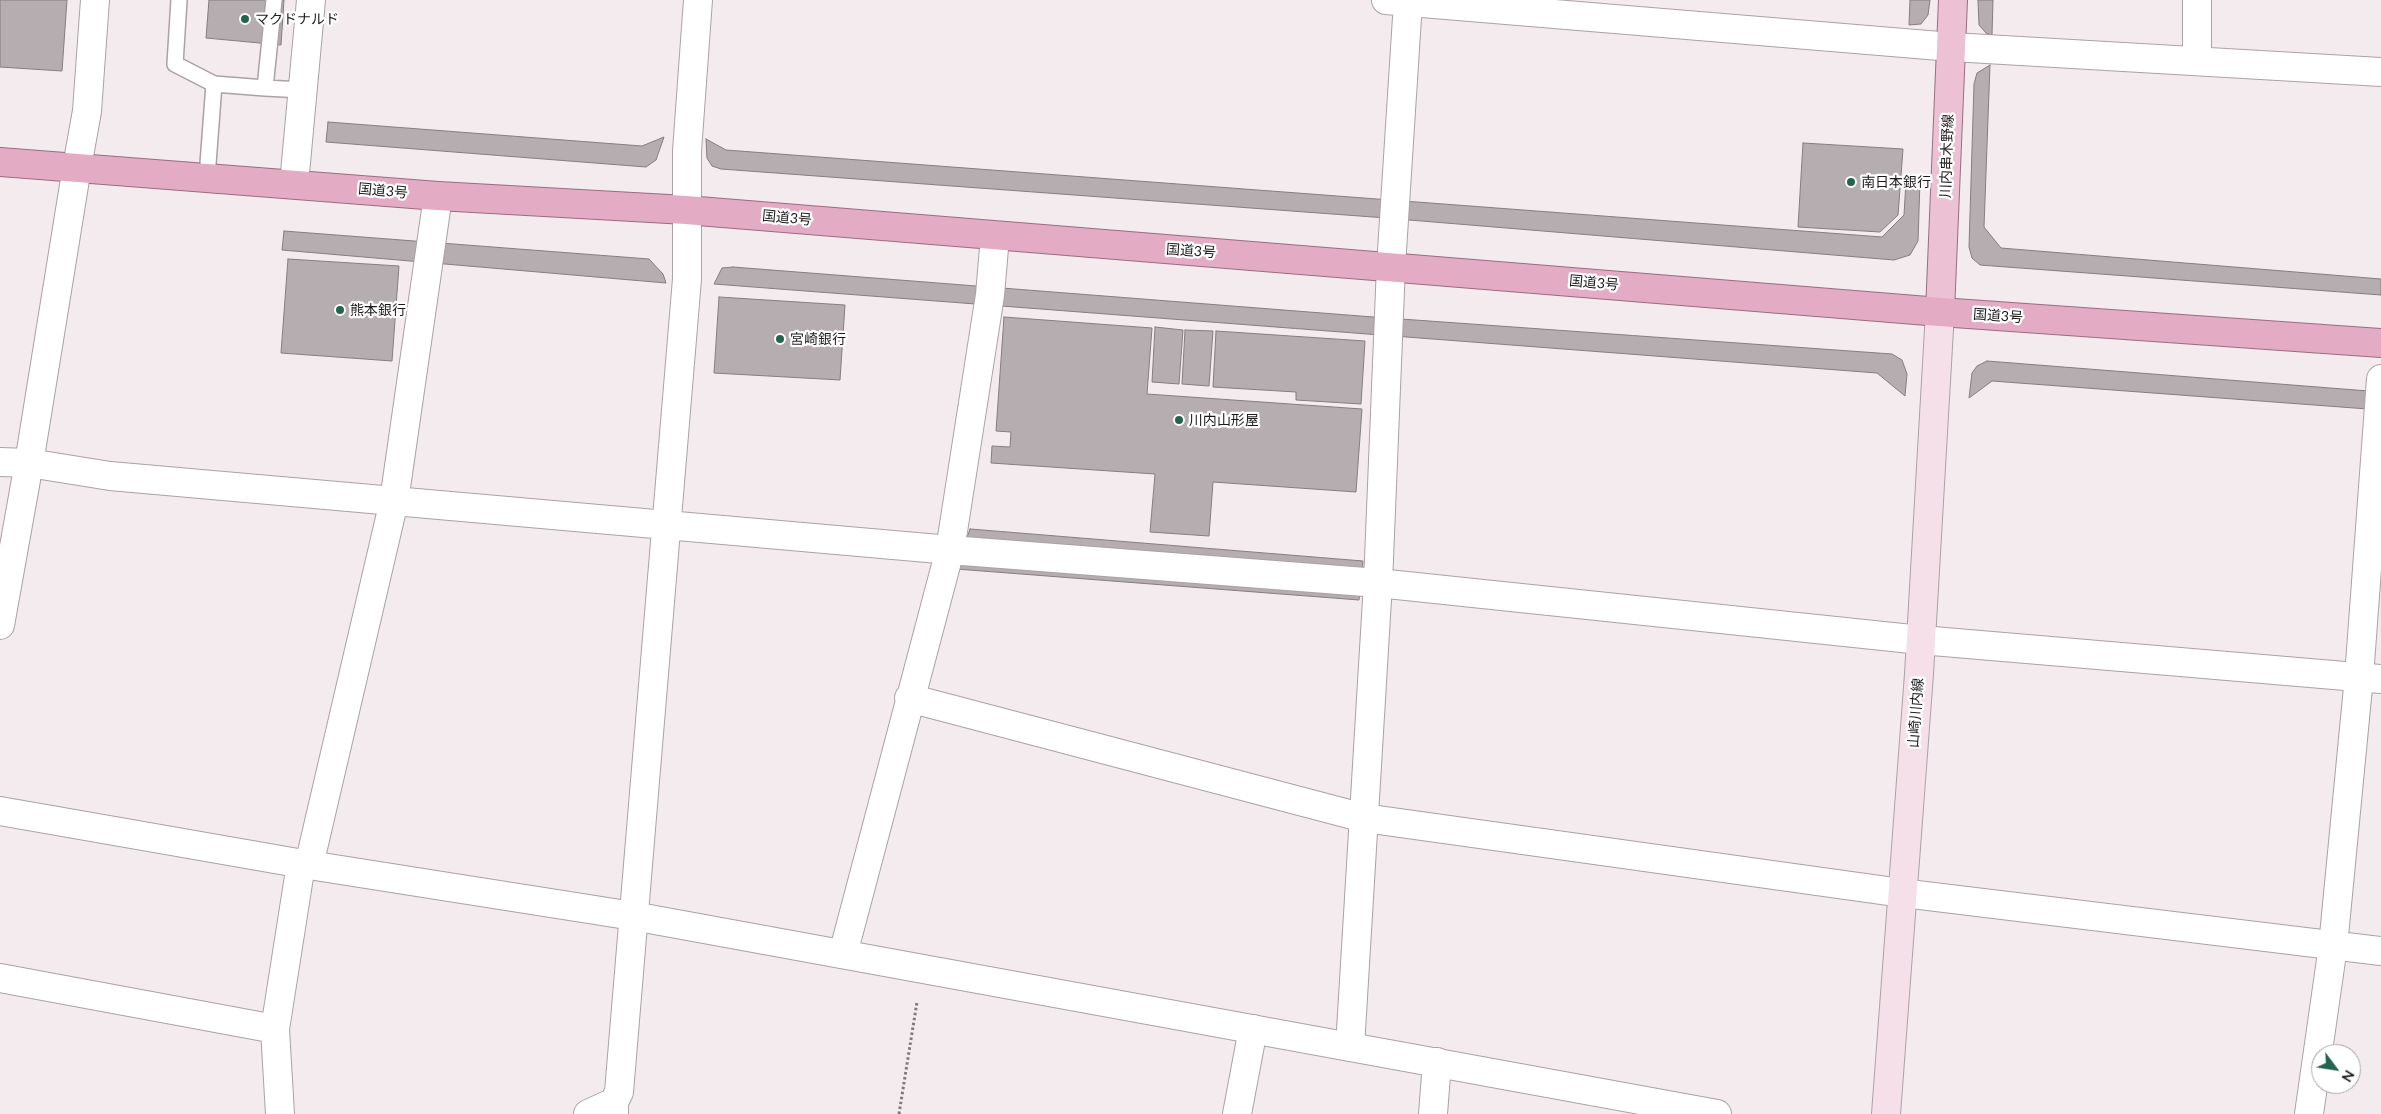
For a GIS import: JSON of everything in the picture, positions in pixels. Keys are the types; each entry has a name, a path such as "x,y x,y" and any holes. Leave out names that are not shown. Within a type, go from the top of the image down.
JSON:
{"highway":[{"name":"国道3号","path":"0,162 438,196 686,210 1940,312 2381,343"}],"main road":[{"name":"川内串木野線","path":"1940,312 1953,0"},
{"name":"山崎川内線","path":"1886,1114 1921,640 1940,312"}],"street":[{"path":"0,625 29,463 87,111 95,0"},
{"path":"294,184 311,0"},
{"path":"588,1114 614,1108 619,1092 687,279 687,151 698,0"},
{"path":"2196,0 2197,60"},
{"path":"1350,1047 1378,583 1391,266 1397,1 1952,47 2381,72"},
{"path":"280,1114 275,1029 305,865 394,501 438,196"},
{"path":"842,954 950,550 990,295 995,236"},
{"path":"2309,1114 2370,678 2381,380"},
{"path":"0,462 29,463 110,476 950,550 1378,583 1921,640 2370,678"},
{"path":"909,698 1364,818 1902,892 2381,951"},
{"path":"0,811 305,865 633,916 1717,1114"},
{"path":"0,978 275,1029"},
{"path":"1237,1114 1253,1029"},
{"path":"1433,1114 1437,1062"}],"lane":[{"path":"180,0 175,64 214,84 302,90"},
{"path":"265,88 274,0"},
{"path":"207,177 214,84"}],"path":[{"path":"899,1114 923,969"}],"building":[{"path":"0,0 67,0 62,71 0,67"},
{"name":"マクドナルド","path":"209,0 284,0 281,45 206,38"},
{"path":"1910,0 1930,0 1928,15 1921,24 1909,25"},
{"path":"1978,0 1993,0 1992,35 1986,33 1979,25"},
{"path":"1990,65 1984,227 2001,248 2381,279 2381,295 1980,265 1972,258 1969,247 1974,84 1977,73"},
{"path":"328,122 642,146 664,137 656,160 646,167 326,142"},
{"path":"706,139 726,150 1882,237 1904,215 1906,181 1920,181 1918,241 1910,255 1894,260 1373,217 721,169 712,166 707,158"},
{"name":"南日本銀行","path":"1803,143 1903,149 1898,215 1880,232 1798,227"},
{"path":"284,231 649,259 663,274 666,283 282,250"},
{"name":"熊本銀行","path":"288,259 399,266 392,361 281,353"},
{"path":"733,267 1373,317 1892,354 1902,360 1907,374 1905,396 1877,373 714,284 722,268"},
{"name":"宮崎銀行","path":"719,297 845,305 840,380 714,373"},
{"name":"川内山形屋","path":"1004,317 1152,328 1147,394 1362,409 1356,492 1213,482 1209,536 1150,532 1155,474 991,463 992,446 1010,447 1011,432 996,431"},
{"path":"1155,327 1183,330 1179,384 1152,382"},
{"path":"1185,330 1213,331 1209,386 1182,384"},
{"path":"1216,331 1365,341 1361,404 1296,400 1296,392 1213,387"},
{"path":"1987,361 2381,392 2381,410 1992,381 1969,398 1972,373 1977,366"},
{"path":"970,529 1363,561 1359,600 956,569"}],"place":[{"name":"マクドナルド","path":"245,19"},
{"name":"南日本銀行","path":"1851,182"},
{"name":"熊本銀行","path":"340,310"},
{"name":"宮崎銀行","path":"780,339"},
{"name":"川内山形屋","path":"1179,420"}]}
